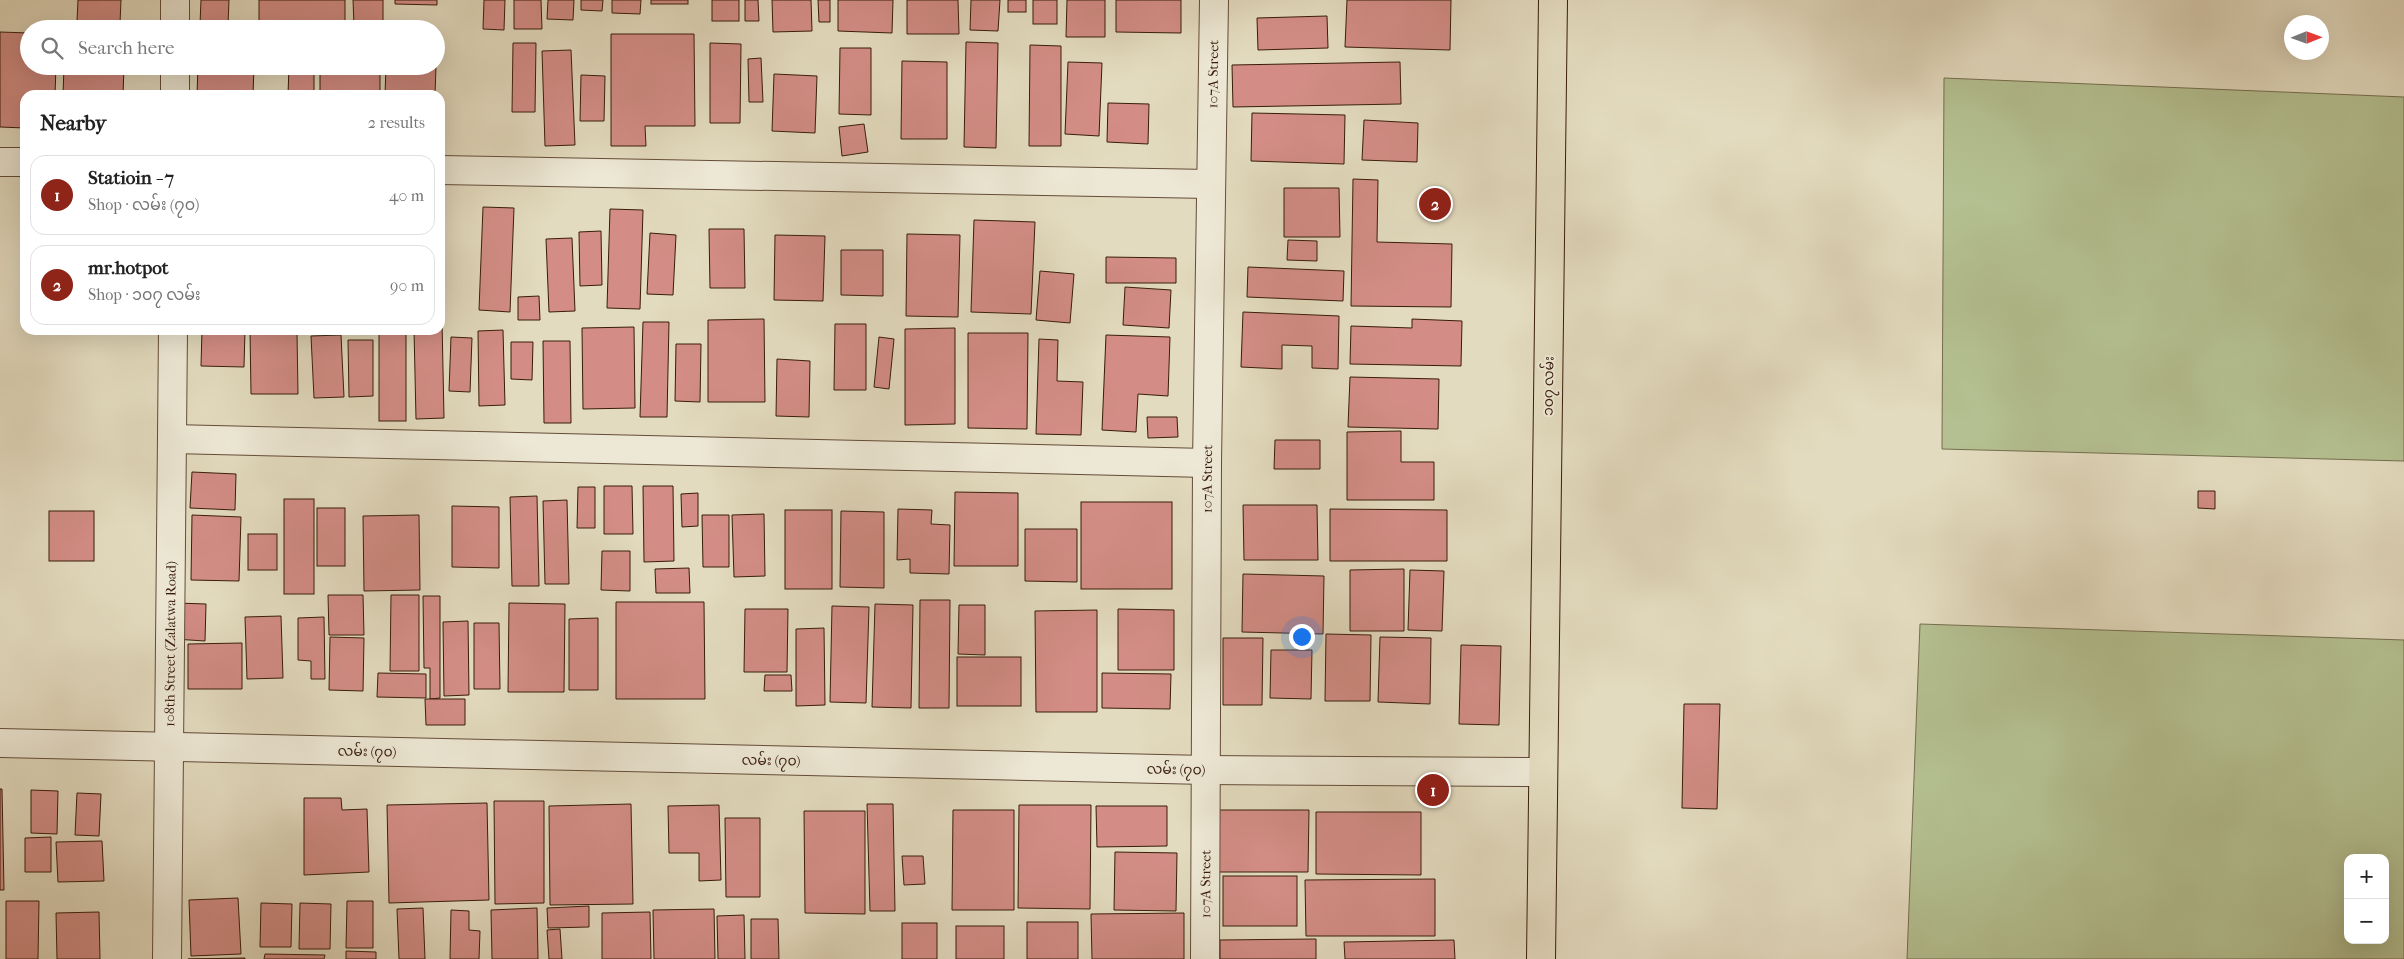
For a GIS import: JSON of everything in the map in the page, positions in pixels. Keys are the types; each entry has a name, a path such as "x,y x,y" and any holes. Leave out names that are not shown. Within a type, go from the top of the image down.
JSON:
{"main road":[{"name":"၁၀၇ လမ်း","path":"1540,959 1553,0"}],"street":[{"path":"175,20 176,0"},
{"name":"107A Street","path":"1205,959 1207,463 1214,0"},
{"path":"175,75 175,90"},
{"path":"0,162 20,162"},
{"path":"445,170 1210,184"},
{"name":"108th Street (Zalatwa Road)","path":"167,959 172,335"},
{"path":"172,439 1207,463"},
{"name":"လမ်း (၇၀)","path":"0,743 1206,770 1543,772"}],"green space":[{"path":"1944,78 2404,97 2404,461 1942,449"},
{"path":"1920,624 2404,640 2404,959 1907,959"}],"building":[{"path":"78,0 121,0 120,20 77,20"},
{"path":"201,0 229,0 228,20 200,20"},
{"path":"259,0 345,0 345,20 259,20"},
{"path":"353,0 383,0 383,20 354,20"},
{"path":"395,0 437,0 437,5 395,4"},
{"path":"484,0 505,0 504,30 483,29"},
{"path":"514,0 541,0 542,29 514,29"},
{"path":"548,0 574,0 573,20 547,19"},
{"path":"581,0 603,0 602,11 581,10"},
{"path":"612,0 641,0 640,14 612,13"},
{"path":"651,0 688,0 688,4 651,4"},
{"path":"712,0 739,0 739,21 712,21"},
{"path":"745,0 758,0 759,21 745,21"},
{"path":"772,0 811,0 812,31 773,32"},
{"path":"818,0 830,0 830,22 819,22"},
{"path":"838,0 893,0 892,33 838,31"},
{"path":"907,0 958,0 959,34 907,34"},
{"path":"971,0 1000,0 998,31 970,30"},
{"path":"1008,0 1026,0 1026,12 1008,12"},
{"path":"1033,0 1057,0 1057,24 1033,24"},
{"path":"1067,0 1105,0 1105,37 1066,37"},
{"path":"1116,0 1181,0 1181,33 1116,32"},
{"path":"1347,0 1451,0 1450,50 1345,47"},
{"path":"1327,16 1328,48 1258,50 1257,18"},
{"path":"0,32 20,33 20,75 56,75 55,90 20,90 20,128 0,127"},
{"path":"611,34 694,34 695,126 645,126 646,146 611,146"},
{"path":"966,42 998,43 996,148 964,147"},
{"path":"513,43 536,43 535,112 512,112"},
{"path":"710,43 741,44 740,123 710,123"},
{"path":"1030,45 1061,46 1061,146 1029,146"},
{"path":"840,48 871,48 871,115 839,114"},
{"path":"571,50 575,145 545,146 542,51"},
{"path":"761,58 763,102 749,102 748,59"},
{"path":"902,61 947,62 947,139 901,139"},
{"path":"1068,62 1102,63 1099,136 1065,134"},
{"path":"1400,62 1401,104 1233,107 1232,65"},
{"path":"774,74 817,76 815,133 772,131"},
{"path":"64,75 124,75 123,90 63,90"},
{"path":"198,75 254,75 253,90 197,90"},
{"path":"289,75 314,75 314,90 288,90"},
{"path":"320,75 380,75 380,90 320,90"},
{"path":"386,75 436,75 435,90 385,90"},
{"path":"581,75 605,76 604,121 580,121"},
{"path":"1108,103 1149,104 1148,144 1107,142"},
{"path":"1252,113 1345,115 1344,164 1251,161"},
{"path":"1364,120 1418,123 1417,162 1362,160"},
{"path":"864,124 868,152 842,156 839,127"},
{"path":"1353,179 1378,180 1377,242 1452,244 1451,307 1351,306"},
{"path":"1284,188 1339,188 1340,237 1284,237"},
{"path":"483,207 514,208 510,312 479,310"},
{"path":"610,209 643,210 640,309 607,308"},
{"path":"974,220 1035,222 1031,314 971,312"},
{"path":"709,229 744,229 745,288 710,288"},
{"path":"601,231 602,285 580,286 579,232"},
{"path":"650,233 676,235 673,295 647,294"},
{"path":"907,234 960,235 958,317 906,316"},
{"path":"775,235 825,236 823,301 774,300"},
{"path":"572,238 575,311 549,312 546,239"},
{"path":"1288,240 1317,241 1317,261 1287,260"},
{"path":"841,250 883,250 883,296 841,295"},
{"path":"1106,257 1176,258 1176,283 1106,283"},
{"path":"1248,267 1344,271 1343,301 1247,297"},
{"path":"1040,271 1074,274 1070,323 1036,320"},
{"path":"1125,287 1171,290 1169,328 1123,325"},
{"path":"539,296 540,320 518,320 518,297"},
{"path":"1243,312 1339,316 1338,369 1312,368 1312,346 1282,345 1282,369 1241,367"},
{"path":"764,319 765,402 708,402 708,320"},
{"path":"1412,319 1462,321 1461,366 1350,364 1351,326 1412,328"},
{"path":"643,322 669,322 667,417 640,417"},
{"path":"835,324 866,324 866,390 834,390"},
{"path":"634,327 635,408 583,409 582,328"},
{"path":"955,328 955,424 905,425 905,329"},
{"path":"503,330 505,405 479,406 478,331"},
{"path":"968,333 1028,333 1027,429 968,428"},
{"path":"202,335 245,335 244,367 201,366"},
{"path":"250,335 297,335 298,394 251,394"},
{"path":"341,335 344,397 314,398 311,336"},
{"path":"379,335 406,335 406,421 379,421"},
{"path":"414,335 442,335 444,418 416,419"},
{"path":"1106,335 1170,337 1168,396 1138,394 1136,432 1102,430"},
{"path":"451,337 472,338 470,392 449,391"},
{"path":"879,337 894,339 889,389 874,387"},
{"path":"1039,339 1058,340 1057,381 1083,382 1081,435 1036,434"},
{"path":"348,340 373,340 373,396 349,397"},
{"path":"543,341 570,341 571,423 544,423"},
{"path":"511,342 533,342 532,380 511,379"},
{"path":"676,344 701,344 700,402 675,401"},
{"path":"777,359 810,361 809,417 776,416"},
{"path":"1350,377 1439,379 1438,429 1348,427"},
{"path":"1147,417 1177,417 1178,437 1148,438"},
{"path":"1401,431 1401,462 1434,462 1434,500 1347,500 1347,432"},
{"path":"1275,440 1320,440 1320,469 1274,469"},
{"path":"192,472 236,474 235,510 190,508"},
{"path":"604,486 632,486 633,534 604,534"},
{"path":"643,486 673,486 674,561 644,562"},
{"path":"578,487 595,487 595,528 577,528"},
{"path":"2198,491 2215,491 2215,509 2198,508"},
{"path":"955,492 1018,493 1018,566 954,566"},
{"path":"698,493 698,526 682,527 681,494"},
{"path":"537,496 539,586 512,586 510,497"},
{"path":"284,499 314,499 314,594 284,594"},
{"path":"567,500 569,584 545,584 543,501"},
{"path":"1081,502 1172,502 1172,589 1081,589"},
{"path":"1243,505 1317,505 1318,560 1244,560"},
{"path":"452,506 499,507 499,568 452,567"},
{"path":"317,508 345,508 345,566 317,566"},
{"path":"898,509 932,510 931,524 950,525 949,574 910,573 910,559 897,560"},
{"path":"1330,509 1447,510 1447,561 1330,561"},
{"path":"785,510 832,510 832,589 785,589"},
{"path":"49,511 94,511 94,561 49,561"},
{"path":"841,511 884,512 884,588 840,587"},
{"path":"764,514 765,576 734,577 732,515"},
{"path":"192,515 241,517 239,581 191,580"},
{"path":"419,515 420,590 364,591 363,516"},
{"path":"702,515 729,515 729,567 703,567"},
{"path":"1025,529 1077,529 1077,582 1025,581"},
{"path":"248,534 277,534 277,570 248,570"},
{"path":"602,551 630,551 630,591 601,590"},
{"path":"689,568 690,593 656,593 655,569"},
{"path":"1404,569 1404,631 1350,631 1350,570"},
{"path":"1410,570 1444,571 1442,631 1408,630"},
{"path":"1243,574 1324,576 1323,634 1242,632"},
{"path":"328,595 363,595 364,635 329,635"},
{"path":"391,595 419,595 419,671 390,671"},
{"path":"423,596 440,596 440,698 430,699 430,668 424,668"},
{"path":"920,600 950,600 949,708 919,708"},
{"path":"616,602 704,602 705,699 616,699"},
{"path":"176,603 206,604 205,641 174,639"},
{"path":"509,603 565,604 564,692 508,692"},
{"path":"875,604 913,605 911,708 872,707"},
{"path":"959,605 985,605 985,655 958,654"},
{"path":"832,606 869,607 866,703 830,702"},
{"path":"745,609 788,609 787,672 744,672"},
{"path":"1118,609 1174,610 1174,670 1118,670"},
{"path":"1097,610 1097,712 1036,712 1035,611"},
{"path":"281,616 283,678 247,679 245,617"},
{"path":"324,617 325,679 311,679 311,661 298,660 298,618"},
{"path":"598,618 598,690 569,690 569,619"},
{"path":"468,621 469,695 444,696 443,622"},
{"path":"474,623 499,623 500,689 474,689"},
{"path":"824,628 825,705 796,706 796,629"},
{"path":"1326,634 1371,635 1370,701 1325,701"},
{"path":"330,637 364,638 363,691 329,690"},
{"path":"1380,637 1431,638 1430,704 1378,702"},
{"path":"1223,638 1263,638 1262,705 1223,705"},
{"path":"242,643 242,689 188,689 188,644"},
{"path":"1461,645 1501,646 1499,725 1459,724"},
{"path":"1271,650 1312,650 1311,699 1270,698"},
{"path":"957,657 1021,657 1021,706 957,706"},
{"path":"378,673 426,674 426,698 377,697"},
{"path":"1102,673 1171,674 1170,709 1102,708"},
{"path":"765,675 791,675 792,691 764,691"},
{"path":"425,699 465,699 465,725 426,725"},
{"path":"1684,704 1720,704 1717,809 1682,808"},
{"path":"0,789 2,789 4,890 0,890"},
{"path":"31,790 58,791 57,834 31,833"},
{"path":"77,793 101,794 99,836 75,835"},
{"path":"304,798 341,798 342,810 367,809 369,872 304,875"},
{"path":"494,801 544,801 544,903 495,904"},
{"path":"487,803 489,900 389,903 387,805"},
{"path":"631,804 633,904 550,905 549,806"},
{"path":"867,804 893,804 895,911 870,911"},
{"path":"719,805 721,880 699,881 699,853 669,853 668,806"},
{"path":"1019,805 1091,805 1090,909 1018,908"},
{"path":"1096,806 1167,806 1167,846 1097,847"},
{"path":"953,810 1014,810 1014,910 952,910"},
{"path":"1218,810 1309,810 1308,872 1217,872"},
{"path":"804,811 865,811 865,914 805,913"},
{"path":"1316,812 1421,812 1421,875 1316,874"},
{"path":"725,818 760,818 760,897 726,897"},
{"path":"51,837 51,872 25,872 25,838"},
{"path":"102,841 104,881 58,882 56,842"},
{"path":"1115,852 1177,853 1176,911 1114,910"},
{"path":"902,856 923,856 925,884 904,885"},
{"path":"1223,876 1297,876 1297,926 1223,926"},
{"path":"1435,879 1435,936 1306,936 1305,880"},
{"path":"238,898 241,954 191,956 189,900"},
{"path":"6,901 39,901 38,959 6,959"},
{"path":"347,901 373,901 373,948 346,948"},
{"path":"261,903 292,904 291,947 260,947"},
{"path":"300,903 331,904 330,949 299,949"},
{"path":"589,906 589,927 548,928 547,908"},
{"path":"423,908 425,959 399,959 397,909"},
{"path":"537,908 538,959 492,959 491,910"},
{"path":"714,909 715,959 654,959 653,910"},
{"path":"451,910 469,911 469,930 480,931 479,959 450,959"},
{"path":"99,912 100,959 57,959 56,913"},
{"path":"650,912 651,959 602,959 602,913"},
{"path":"1184,913 1184,959 1092,959 1091,914"},
{"path":"744,915 745,959 718,959 717,916"},
{"path":"751,919 778,919 779,959 751,959"},
{"path":"1027,922 1078,922 1078,959 1027,959"},
{"path":"902,923 937,923 937,959 902,959"},
{"path":"956,926 1004,926 1004,959 956,959"},
{"path":"560,929 562,959 549,959 547,930"},
{"path":"1316,939 1316,959 1220,959 1220,940"},
{"path":"1454,940 1455,959 1345,959 1344,942"},
{"path":"346,951 376,952 376,959 346,959"},
{"path":"265,954 325,955 324,959 264,959"},
{"path":"245,958 245,959 188,959"}],"place":[{"name":"mr.hotpot","path":"1435,204"},
{"name":"Statioin - 7","path":"1433,790"}]}
